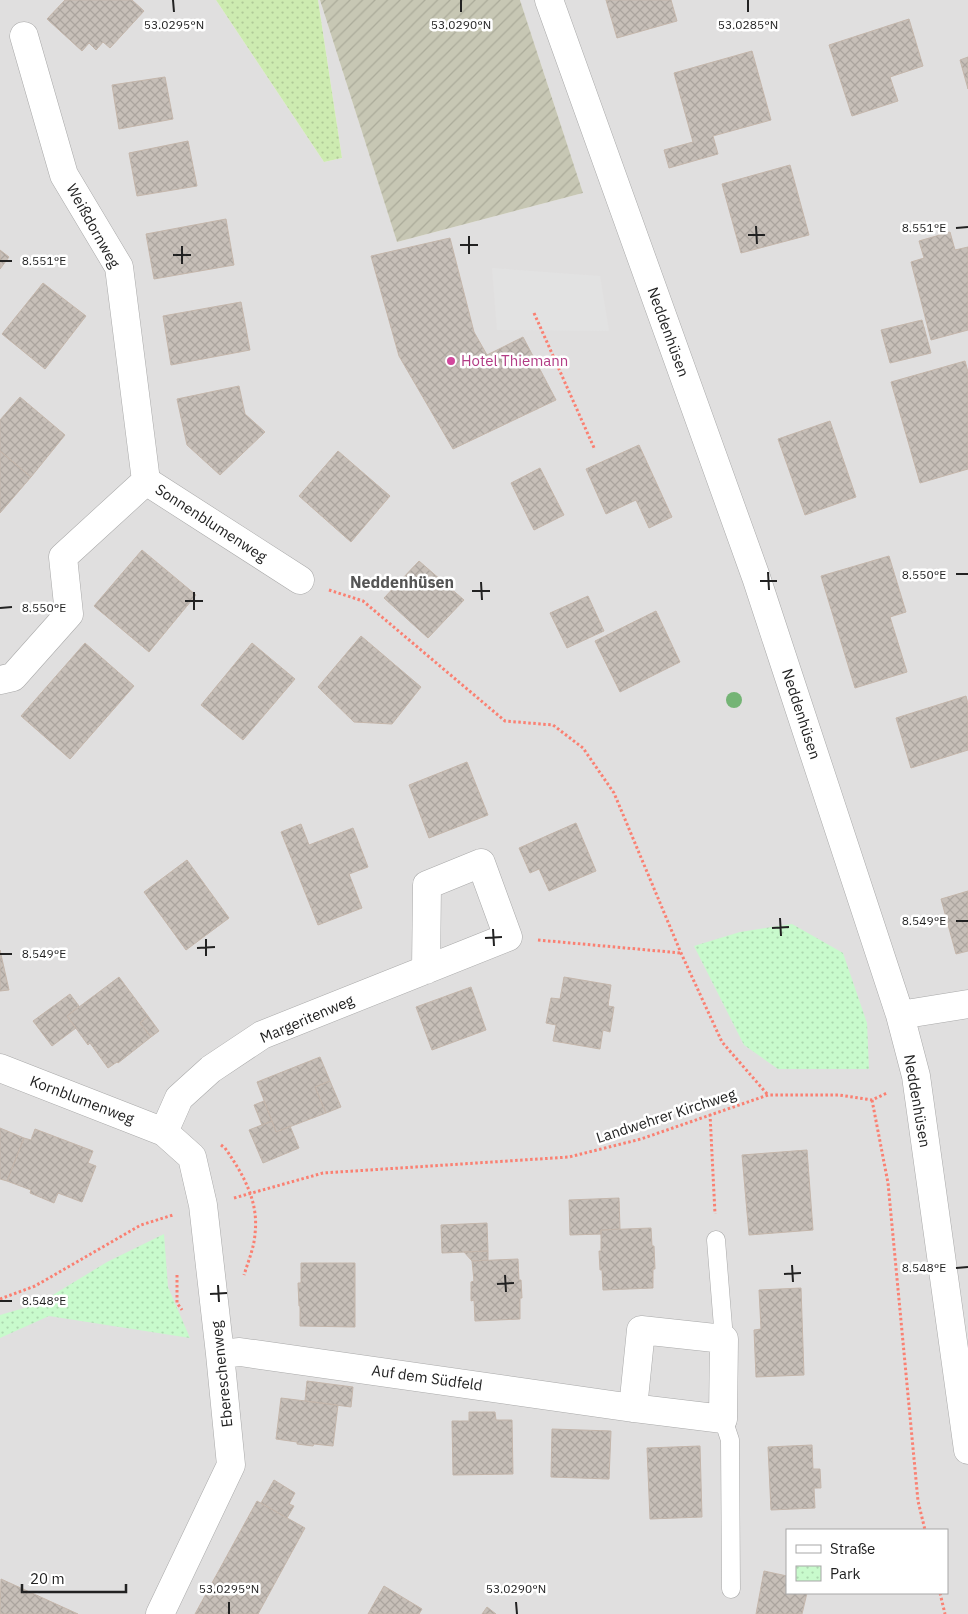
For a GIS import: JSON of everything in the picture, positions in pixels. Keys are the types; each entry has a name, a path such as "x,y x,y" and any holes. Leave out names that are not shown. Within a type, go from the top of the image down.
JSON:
{"street":[{"name":"Neddenhüsen","path":"549,0 756,577 900,1015 916,1076 968,1450"},
{"name":"Weißdornweg","path":"24,36 64,176 119,267 146,481"},
{"name":"Sonnenblumenweg","path":"0,680 13,677 69,614 63,557 146,481 300,580"},
{"path":"426,970 427,885 481,863 508,938"},
{"name":"Margeritenweg","path":"164,1132 179,1098 211,1069 262,1036 508,938"},
{"path":"900,1015 968,1004"},
{"name":"Kornblumenweg","path":"0,1068 164,1132"},
{"name":"Ebereschenweg","path":"160,1614 231,1465 203,1205 192,1157 164,1132"},
{"path":"633,1408 641,1330 724,1339 723,1419"},
{"name":"Auf dem Südfeld","path":"220,1354 240,1352 723,1419"}],"lane":[{"path":"716,1240 724,1339"},
{"path":"723,1419 730,1440 731,1589"}],"path":[{"path":"534,313 595,450"},
{"path":"300,580 362,601 505,721 553,725 583,748 614,793 681,953 722,1042 768,1095"},
{"path":"508,938 681,953"},
{"path":"916,1076 872,1100 888,1184 918,1501 925,1529"},
{"name":"Landwehrer Kirchweg","path":"268,1188 323,1173 569,1157 641,1139 768,1095 839,1095 872,1100"},
{"path":"710,1114 716,1240"},
{"path":"0,1299 35,1286 140,1225"},
{"path":"940,1594 945,1614"}],"shaded area":[{"path":"0,0 216,0 324,162 342,158 318,0 320,0 397,242 583,193 520,0 968,0 968,1614 0,1614"},
{"path":"320,0 520,0 583,193 397,242"},
{"path":"492,268 600,276 609,331 497,330"}],"green space":[{"path":"216,0 318,0 342,158 324,162"},
{"path":"792,924 843,953 867,1023 869,1069 778,1069 744,1045 694,946 740,932"},
{"path":"164,1234 168,1287 190,1338 49,1316 0,1338 0,1315 38,1304 107,1262"}],"building":[{"path":"65,0 132,0 144,11 110,48 103,42 96,50 89,43 82,51 47,19"},
{"path":"606,0 671,0 677,21 617,38"},
{"path":"909,19 923,66 890,77 898,101 852,116 829,45"},
{"path":"752,51 771,120 713,136 718,154 669,168 664,150 693,142 674,73"},
{"path":"968,57 968,89 960,60"},
{"path":"165,77 173,119 119,129 112,85"},
{"path":"188,141 197,186 137,196 129,153"},
{"path":"790,165 809,235 741,253 722,184"},
{"path":"226,219 234,265 154,279 146,234"},
{"path":"950,232 955,250 968,247 968,330 931,340 911,262 924,258 919,241"},
{"path":"450,238 474,332 487,355 523,337 556,400 453,449 399,356 371,256"},
{"path":"0,250 9,257 0,269"},
{"path":"43,283 86,316 45,369 2,334"},
{"path":"241,302 250,350 171,365 163,316"},
{"path":"922,320 931,353 890,363 881,330"},
{"path":"965,361 968,372 968,469 920,483 891,382"},
{"path":"239,386 245,414 265,432 220,475 187,445 177,399"},
{"path":"20,397 65,435 31,477 0,451 0,420"},
{"path":"830,421 856,497 805,515 778,439"},
{"path":"639,445 672,517 649,528 636,500 606,514 586,469"},
{"path":"0,451 31,477 0,513"},
{"path":"338,451 390,496 351,542 299,496"},
{"path":"540,468 564,515 534,530 511,483"},
{"path":"142,550 196,595 149,652 94,606"},
{"path":"889,556 906,612 890,617 907,672 855,688 821,576"},
{"path":"419,561 464,600 428,638 384,598"},
{"path":"588,596 604,631 567,648 550,613"},
{"path":"656,611 680,662 620,692 595,641"},
{"path":"361,636 421,687 392,724 354,722 318,687"},
{"path":"85,643 134,686 70,759 21,716"},
{"path":"252,643 295,679 243,740 201,705"},
{"path":"966,696 968,704 968,750 911,768 896,718"},
{"path":"467,762 488,815 429,838 409,785"},
{"path":"576,823 596,871 549,891 539,869 530,873 519,848"},
{"path":"301,824 309,845 353,828 368,867 349,874 362,908 318,925 281,832"},
{"path":"187,860 229,918 186,950 144,892"},
{"path":"968,891 968,951 956,954 941,899"},
{"path":"0,950 9,990 0,991"},
{"path":"119,977 148,1016 140,1023 151,1037 118,1063 108,1068 67,1016"},
{"path":"564,977 611,985 608,1006 614,1007 610,1032 603,1030 600,1049 553,1041 556,1025 546,1023 551,998 560,999"},
{"path":"471,987 486,1030 432,1050 416,1007"},
{"path":"70,994 79,1006 67,1016 76,1028 52,1046 33,1021"},
{"path":"148,1016 159,1031 151,1037 140,1023"},
{"path":"320,1057 330,1081 315,1087 326,1113 276,1132 257,1082"},
{"path":"330,1081 341,1107 326,1113 315,1087"},
{"path":"264,1101 272,1121 262,1125 254,1105"},
{"path":"272,1121 276,1132 290,1126 299,1148 263,1163 249,1130"},
{"path":"0,1128 24,1138 7,1181 0,1179"},
{"path":"35,1129 93,1151 88,1163 96,1166 82,1202 58,1193 54,1203 30,1193 31,1190 7,1181 24,1138 31,1140"},
{"path":"807,1150 813,1230 749,1235 742,1155"},
{"path":"619,1198 620,1229 601,1230 601,1234 570,1235 569,1200"},
{"path":"487,1223 488,1251 442,1253 441,1225"},
{"path":"651,1228 655,1269 653,1269 653,1288 603,1290 599,1251 601,1251 601,1230"},
{"path":"488,1251 488,1260 472,1261 464,1252"},
{"path":"518,1259 522,1298 520,1298 520,1319 475,1321 474,1300 471,1301 471,1282 474,1281 472,1261"},
{"path":"301,1263 355,1263 355,1327 300,1326 298,1283 301,1283"},
{"path":"801,1288 804,1375 756,1377 754,1330 761,1329 759,1290"},
{"path":"307,1381 353,1387 351,1407 305,1401"},
{"path":"281,1398 338,1405 333,1446 314,1444 313,1446 276,1439"},
{"path":"469,1412 495,1412 496,1420 512,1420 513,1474 453,1475 452,1421 469,1421"},
{"path":"552,1429 611,1431 609,1479 551,1477"},
{"path":"812,1445 813,1469 820,1469 821,1488 814,1488 815,1508 771,1510 768,1447"},
{"path":"700,1446 702,1517 650,1519 647,1448"},
{"path":"274,1480 295,1493 289,1504 294,1506 287,1518 261,1503"},
{"path":"257,1501 305,1528 258,1614 195,1614"},
{"path":"764,1571 786,1576 786,1594 807,1594 802,1614 756,1614"},
{"path":"1,1579 78,1614 0,1614"},
{"path":"384,1586 422,1609 419,1614 368,1614"},
{"path":"487,1607 496,1614 482,1614"}],"place":[{"name":"Hotel Thiemann","path":"451,361"}],"district":[{"name":"Neddenhüsen","path":"402,582"}]}
